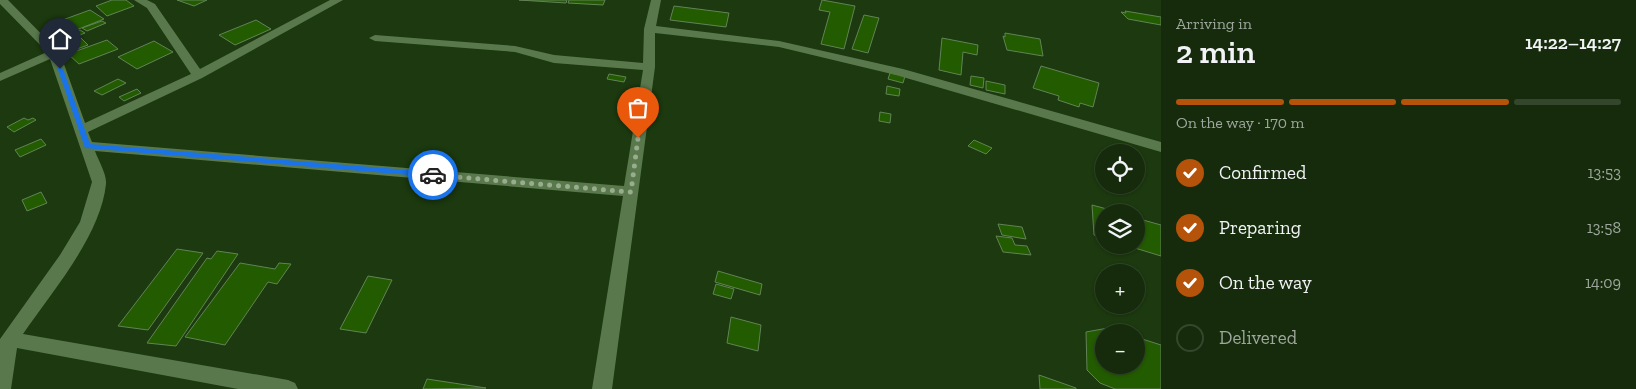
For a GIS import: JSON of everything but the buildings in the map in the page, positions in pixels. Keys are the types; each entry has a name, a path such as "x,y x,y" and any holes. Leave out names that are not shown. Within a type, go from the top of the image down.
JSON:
{"street":[{"path":"1,389 9,339 66,260 88,222 100,182 54,53 2,0"},
{"path":"139,0 151,6 198,75"},
{"path":"82,130 198,75 338,0"},
{"path":"602,389 648,66 650,29 656,0"},
{"path":"650,29 779,44 898,72 1161,147"},
{"path":"375,38 515,49 554,59 648,66"},
{"path":"0,77 54,53"},
{"path":"87,146 631,192"},
{"path":"9,339 288,389"}],"way so far":[{"path":"433,175 631,192 638,138"}],"route":[{"path":"60,69 87,146 433,175"}]}
